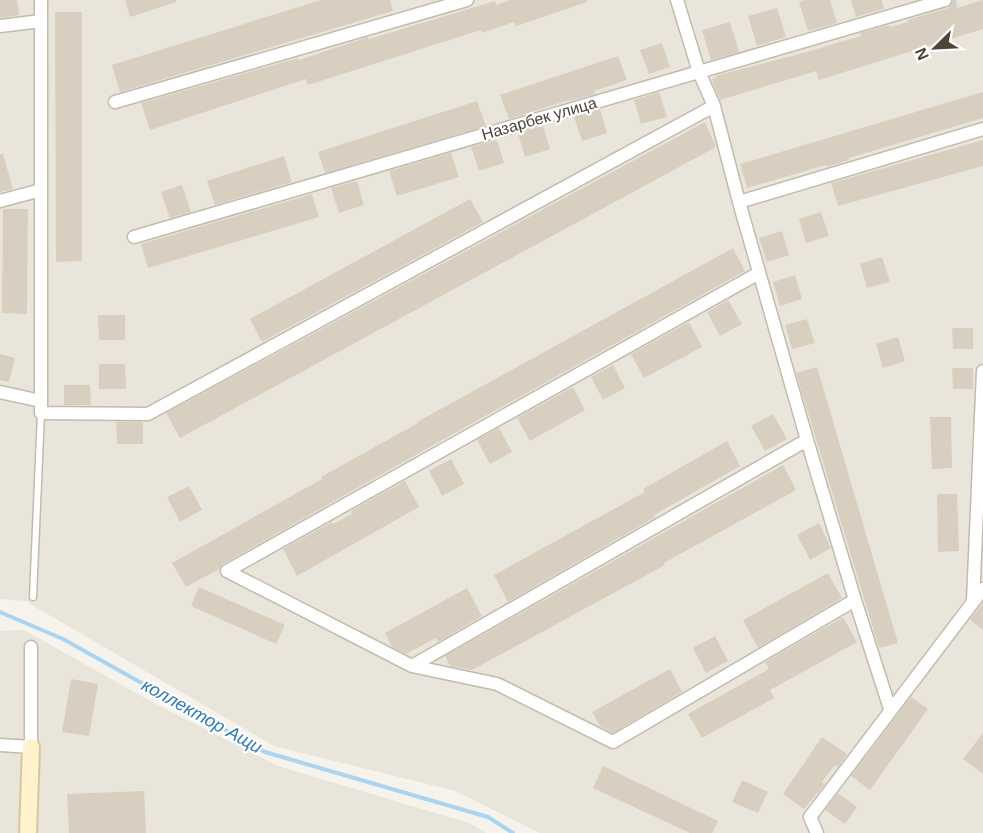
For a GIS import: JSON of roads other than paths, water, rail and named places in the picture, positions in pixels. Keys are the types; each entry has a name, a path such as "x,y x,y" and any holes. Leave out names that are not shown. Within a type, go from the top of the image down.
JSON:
{"street":[{"path":"41,0 41,407"},
{"path":"115,102 466,0"},
{"path":"677,0 699,72 714,106 807,440 890,710"},
{"name":"Назарбек улица","path":"134,237 945,0"},
{"path":"0,26 41,21"},
{"path":"0,392 41,407 148,414 714,106"},
{"path":"739,202 983,129"},
{"path":"0,201 41,190"},
{"path":"759,273 227,571 412,666 497,684 613,742 855,600"},
{"path":"973,601 983,371"},
{"path":"412,666 807,440"},
{"path":"817,833 810,817 983,589"},
{"path":"28,833 31,647"},
{"path":"0,745 31,747"}],"lane":[{"path":"33,597 41,407"}],"waterway":[{"name":"коллектор Ащи","path":"0,612 63,639 265,752 488,817 513,833"}]}
